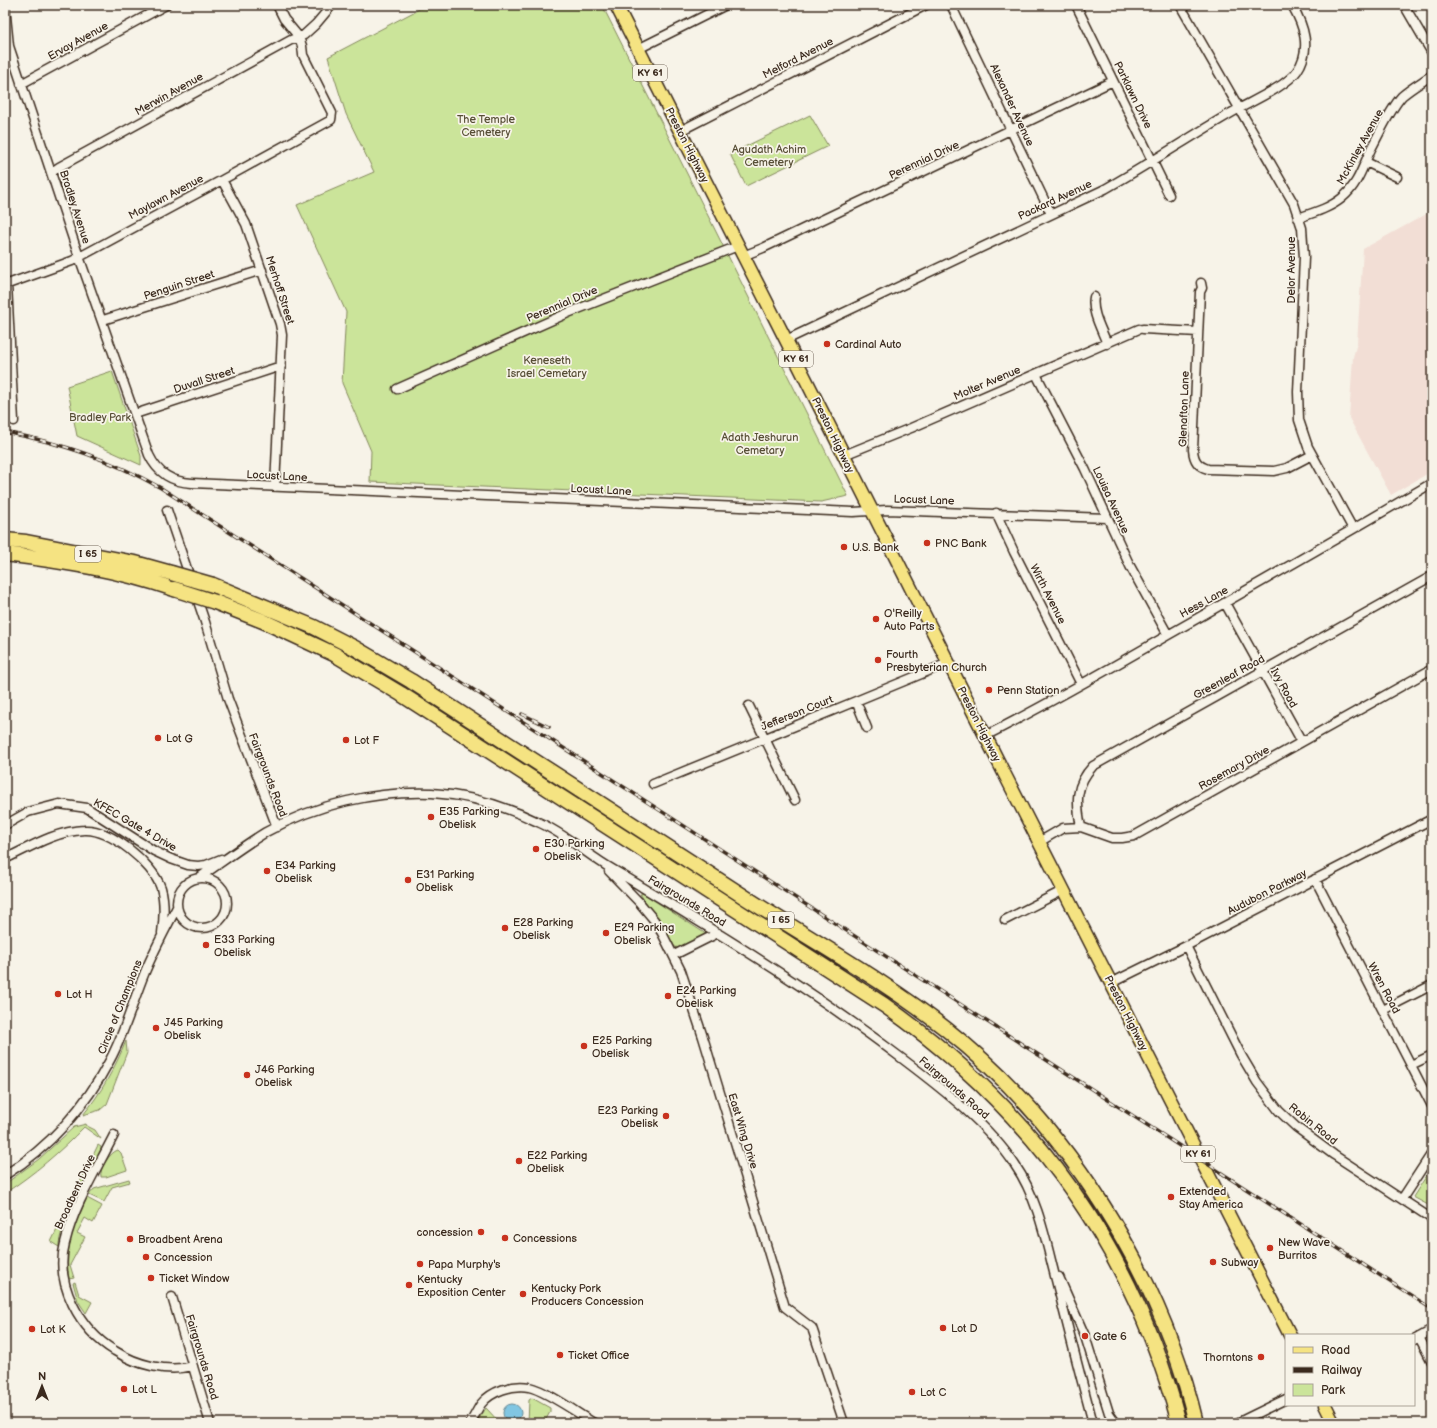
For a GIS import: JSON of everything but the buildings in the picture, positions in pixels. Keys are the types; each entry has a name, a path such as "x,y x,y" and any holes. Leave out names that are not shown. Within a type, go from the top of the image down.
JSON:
{"highway":[{"name":"I 65","path":"5,540 26,542 135,563 171,573 213,585 314,626 411,681 927,1014 978,1056 1022,1101 1054,1138 1097,1197 1135,1260 1151,1294 1180,1364 1195,1417"},
{"name":"I 65","path":"5,554 108,570 151,581 215,602 263,621 334,654 401,694 813,958 884,1005 930,1038 991,1093 1019,1123 1053,1164 1091,1218 1123,1275 1139,1309 1166,1379 1178,1418"},
{"path":"5,559 28,557"}],"main road":[{"name":"Preston Highway","path":"616,5 985,736 1289,1334"},
{"path":"1326,1406 1334,1423"}],"street":[{"name":"Ervay Avenue","path":"22,84 166,5"},
{"path":"276,5 284,19 299,37"},
{"name":"Merwin Avenue","path":"52,172 73,159 299,37 316,24 332,5"},
{"path":"638,50 726,5"},
{"name":"Melford Avenue","path":"680,131 926,5"},
{"name":"Alexander Avenue","path":"951,5 1051,214"},
{"name":"Parklawn Drive","path":"1076,5 1170,195"},
{"name":"Delor Avenue","path":"1180,5 1289,194 1302,228 1304,257 1298,403 1300,420 1303,435 1312,455 1353,529"},
{"name":"Packard Avenue","path":"786,340 1105,189 1239,108 1282,84 1297,71 1303,60 1306,46 1303,25 1292,5"},
{"path":"1404,5 1432,53"},
{"name":"Bradley Avenue","path":"5,6 8,46 135,414"},
{"name":"Maylawn Avenue","path":"6,284 80,257 331,120 332,113 303,55 299,37"},
{"name":"McKinley Avenue","path":"1298,218 1328,207 1342,198 1355,184 1371,150 1398,102 1408,92 1432,75"},
{"name":"Perennial Drive","path":"398,389 568,312 741,251 764,248 1012,131 1114,81"},
{"path":"1366,162 1397,177"},
{"name":"Merhoff Street","path":"222,180 246,224 280,324 282,335 275,486"},
{"name":"Penguin Street","path":"103,320 262,270"},
{"name":"Glenafton Lane","path":"1201,283 1202,288 1200,292 1193,457 1197,463 1208,469 1274,471 1287,468 1312,455"},
{"path":"6,284 14,421"},
{"path":"1094,297 1094,309 1107,344"},
{"name":"Molter Avenue","path":"844,455 911,428 1141,329 1198,332"},
{"name":"Duvall Street","path":"135,414 281,366"},
{"name":"Louisa Avenue","path":"1036,374 1085,469 1130,566 1168,635"},
{"name":"Locust Lane","path":"135,414 153,463 161,472 171,478 188,483 853,512 887,510 1107,518"},
{"name":"Hess Lane","path":"985,736 1035,710 1225,603 1432,483"},
{"name":"Fairgrounds Road","path":"167,510 205,622 228,699 276,827 313,811 349,800 387,795 432,793 466,797 508,809 540,822 558,832 594,858 718,933 782,974 871,1035 933,1082 995,1139 1018,1168 1029,1190 1049,1254 1092,1423"},
{"name":"Wirth Avenue","path":"996,513 1014,552 1081,684"},
{"name":"Greenleaf Road","path":"1081,826 1078,808 1079,790 1086,774 1093,766 1432,576"},
{"name":"Ivy Road","path":"1225,603 1302,742"},
{"name":"Jefferson Court","path":"653,784 948,662"},
{"name":"Rosemary Drive","path":"1039,842 1063,828 1081,826 1112,838 1134,836 1432,669"},
{"path":"856,701 867,728"},
{"path":"750,706 795,800"},
{"name":"KFEC Gate 4 Drive","path":"5,825 28,812 59,804 88,808 154,851 188,865 206,865 233,855"},
{"name":"Audubon Parkway","path":"1111,983 1432,819"},
{"path":"200,877 209,878 216,881 226,894 228,902 222,918 216,924 209,927 200,928 192,926 180,915 177,907 177,898 180,890 192,879 200,877 255,839 276,827"},
{"path":"5,860 53,837 80,830 91,830 106,834 116,840 148,866 156,878 160,887 163,904 162,938"},
{"name":"East Wing Drive","path":"594,858 613,874 639,902 662,934 674,955 685,981 703,1037 785,1307 812,1328 844,1423"},
{"name":"Wren Road","path":"1315,880 1432,1106"},
{"path":"1006,920 1064,890"},
{"name":"Circle of Champions","path":"5,1175 29,1159 56,1135 90,1093 110,1060 145,972 177,907"},
{"path":"674,955 718,933"},
{"name":"Robin Road","path":"1186,946 1241,1055 1271,1102 1305,1134 1334,1155 1432,1219"},
{"path":"1383,1010 1432,985"},
{"path":"1411,1066 1432,1055"},
{"name":"Broadbent Drive","path":"114,1135 84,1195 64,1244 64,1266 68,1292 74,1308 92,1333 104,1345 134,1361 151,1366 185,1368 193,1366"},
{"path":"1402,1199 1432,1153"},
{"path":"1049,1254 1085,1336 1109,1413 1116,1423"},
{"name":"Fairgrounds Road","path":"172,1297 210,1423"},
{"path":"1432,1330 1417,1338 1432,1362"},
{"path":"470,1423 481,1404 488,1397 500,1390 521,1387 529,1388 542,1393 594,1423"},
{"path":"1237,1423 1285,1399"}],"shaded area":[{"path":"1432,211 1432,471 1391,495 1349,418 1353,357 1357,343 1363,249"}],"green space":[{"path":"427,5 602,5 848,496 821,502 370,482 371,451 342,383 346,312 297,205 374,172 346,114 328,57"},
{"name":"Agudath Achim Cemetery","path":"810,115 828,146 746,186 730,154"},
{"name":"Bradley Park","path":"112,371 141,456 141,465 77,436 67,386"},
{"path":"641,892 706,934 705,936 680,948 675,947 640,894 642,894"},
{"path":"126,1041 127,1052 107,1104 100,1110 83,1115 107,1080"},
{"path":"86,1124 95,1130 101,1139 84,1127 46,1162 5,1193 5,1184 39,1159 74,1127"},
{"path":"98,1145 101,1147 101,1150 69,1213 63,1227 59,1247 51,1242"},
{"path":"118,1150 121,1153 127,1170 106,1177 101,1177 106,1161 115,1151"},
{"path":"1432,1167 1432,1207 1413,1197"},
{"path":"129,1179 130,1182 112,1187 104,1202 89,1195 94,1189"},
{"path":"87,1198 102,1206 93,1223 85,1218 77,1233 85,1237 70,1265 74,1278 69,1279 68,1257 71,1237"},
{"path":"75,1282 79,1295 92,1302 86,1313 78,1301 73,1283"},
{"path":"532,1398 550,1408 550,1412 544,1423 528,1423 529,1400"},
{"path":"486,1408 500,1423 476,1423"}],"water":[{"path":"508,1404 516,1404 521,1409 519,1420 516,1422 508,1422 503,1417 503,1409"}],"railway":[{"path":"5,432 67,447 123,469 161,488 1432,1309"},
{"path":"522,714 549,727"}],"place":[{"name":"Cardinal Auto","path":"827,344"},
{"name":"PNC Bank","path":"927,543"},
{"name":"U.S. Bank","path":"844,547"},
{"name":"O'Reilly Auto Parts","path":"876,619"},
{"name":"Fourth Presbyterian Church","path":"878,660"},
{"name":"Penn Station","path":"989,690"},
{"name":"Lot G","path":"158,738"},
{"name":"Lot F","path":"346,740"},
{"name":"E35 Parking Obelisk","path":"431,817"},
{"name":"E30 Parking Obelisk","path":"536,849"},
{"name":"E34 Parking Obelisk","path":"267,871"},
{"name":"E31 Parking Obelisk","path":"408,880"},
{"name":"E28 Parking Obelisk","path":"505,928"},
{"name":"E29 Parking Obelisk","path":"606,933"},
{"name":"E33 Parking Obelisk","path":"206,945"},
{"name":"Lot H","path":"58,994"},
{"name":"E24 Parking Obelisk","path":"668,996"},
{"name":"J45 Parking Obelisk","path":"156,1028"},
{"name":"E25 Parking Obelisk","path":"584,1046"},
{"name":"J46 Parking Obelisk","path":"247,1075"},
{"name":"E23 Parking Obelisk","path":"666,1116"},
{"name":"E22 Parking Obelisk","path":"519,1161"},
{"name":"Extended Stay America","path":"1171,1197"},
{"name":"concession","path":"481,1232"},
{"name":"Concessions","path":"505,1238"},
{"name":"Broadbent Arena","path":"130,1239"},
{"name":"New Wave Burritos","path":"1270,1248"},
{"name":"Concession","path":"146,1257"},
{"name":"Subway","path":"1213,1262"},
{"name":"Papa Murphy's","path":"420,1264"},
{"name":"Ticket Window","path":"151,1278"},
{"name":"Kentucky Exposition Center","path":"409,1285"},
{"name":"Kentucky Pork Producers Concession","path":"523,1294"},
{"name":"Lot D","path":"943,1328"},
{"name":"Lot K","path":"32,1329"},
{"name":"Gate 6","path":"1085,1336"},
{"name":"Ticket Office","path":"560,1355"},
{"name":"Thorntons","path":"1261,1357"},
{"name":"Lot L","path":"124,1389"},
{"name":"Lot C","path":"912,1392"}],"park label":[{"name":"The Temple Cemetery","path":"486,125"},
{"name":"Keneseth Israel Cemetary","path":"547,366"},
{"name":"Adath Jeshurun Cemetary","path":"760,443"}]}
